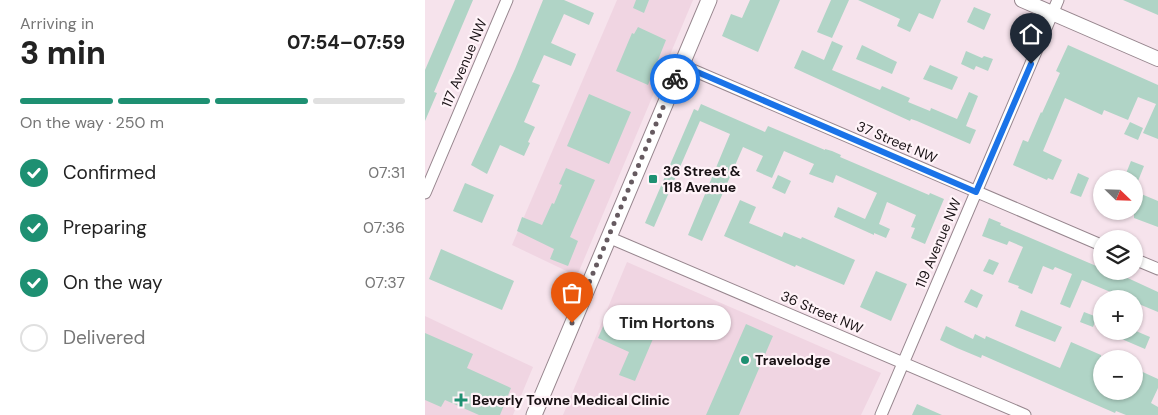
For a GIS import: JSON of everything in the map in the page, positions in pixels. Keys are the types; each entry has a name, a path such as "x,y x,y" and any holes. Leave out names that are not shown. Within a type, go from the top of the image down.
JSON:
{"main road":[{"path":"534,415 709,0"}],"street":[{"name":"117 Avenue NW","path":"425,192 507,0"},
{"path":"1022,0 1158,59"},
{"name":"119 Avenue NW","path":"881,415 1057,0"},
{"name":"37 Street NW","path":"681,65 1093,242"},
{"name":"36 Street NW","path":"608,237 1025,415"},
{"path":"1143,263 1158,270"}],"shaded area":[{"path":"617,0 693,0 577,276 512,245"},
{"path":"627,262 881,373 861,415 563,415"},
{"path":"425,316 533,367 513,415 425,415"}],"building":[{"path":"455,0 473,0 434,92 437,93 425,121 425,70"},
{"path":"543,0 564,0 594,13 589,25 564,14 551,43 576,54 571,66 544,55 532,82 540,85 524,122 535,127 524,156 500,145 487,174 471,165 515,69"},
{"path":"636,0 649,0 644,13 633,8"},
{"path":"750,0 780,0 758,52 722,36 731,14 742,18"},
{"path":"831,0 849,0 832,38 817,32"},
{"path":"858,0 941,0 933,19 919,13 910,32 897,26 900,19"},
{"path":"1123,0 1158,0 1158,15"},
{"path":"974,7 991,14 984,30 967,22"},
{"path":"638,27 666,40 648,85 616,71 632,33 634,34"},
{"path":"832,41 843,46 832,70 880,90 882,86 910,98 908,102 930,111 931,108 957,119 969,92 978,96 966,126 976,130 970,144 917,121 911,119 910,121 794,68 802,50 824,60"},
{"path":"862,45 897,62 892,74 856,59"},
{"path":"1068,45 1158,85 1158,139 1143,133 1156,104 1138,97 1128,120 1104,110 1102,115 1065,98 1043,151 1062,160 1053,180 1048,178 1047,180 1013,165 1023,140 1028,142 1042,113 1060,73 1056,71"},
{"path":"966,51 982,58 984,56 993,59 988,71 976,66 974,70 961,64"},
{"path":"930,65 958,77 952,90 923,79"},
{"path":"589,94 631,112 609,164 567,146"},
{"path":"701,104 765,132 768,126 825,150 832,151 841,155 840,157 929,195 930,193 944,199 925,244 911,238 915,228 911,227 916,215 887,202 879,224 890,229 886,238 874,233 874,235 834,217 838,207 865,219 877,193 836,175 833,183 809,174 814,164 784,151 772,178 756,171 763,156 743,147 702,241 688,235 730,134 700,121 654,227 645,223 694,109 698,111"},
{"path":"1130,122 1143,128 1138,140 1124,134"},
{"path":"1131,161 1144,166 1142,170 1127,170"},
{"path":"566,168 595,180 570,237 578,241 568,266 550,259 554,249 517,231 522,217 542,225 562,185 559,184"},
{"path":"1078,173 1089,178 1081,197 1070,193"},
{"path":"778,175 791,181 785,194 772,188"},
{"path":"465,183 494,195 482,223 453,211"},
{"path":"1143,195 1158,201 1158,227 1139,220 1143,220"},
{"path":"740,200 756,207 749,223 782,237 784,232 801,239 802,237 855,260 844,285 796,265 795,267 724,236"},
{"path":"989,218 1001,223 1000,225 1093,265 1093,280 1132,280 1158,292 1158,312 1143,306 1143,290 1106,290 1082,280 1070,308 1060,304 1072,274 1055,267 1053,270 1043,266 1032,294 1018,288 1019,286 1008,282 1023,247 1009,241 1007,245 982,236"},
{"path":"441,249 514,281 502,310 429,279"},
{"path":"989,259 999,263 993,275 983,271"},
{"path":"876,271 907,284 891,321 860,307"},
{"path":"971,289 983,295 977,308 964,302"},
{"path":"1021,310 1062,327 1055,342 1015,326"},
{"path":"1084,312 1093,315 1093,327 1080,322"},
{"path":"642,321 658,327 635,381 619,375 629,352 598,338 605,322 636,336"},
{"path":"746,324 773,336 739,415 706,415"},
{"path":"946,326 973,339 975,334 985,339 986,336 1060,368 1071,342 1093,352 1093,400 1143,400 1143,372 1158,379 1158,388 1151,403 1158,407 1158,415 1126,415 1116,411 1115,413 982,355 981,358 940,340"},
{"path":"425,333 473,354 467,368 511,388 500,415 479,415 445,400 441,407 425,400"},
{"path":"1143,334 1150,337 1145,349 1124,340 1143,340"},
{"path":"917,404 942,415 912,415"}],"way so far":[{"path":"572,323 675,79"}],"place":[{"name":"36 Street & 118 Avenue","path":"653,179"},
{"name":"Tim Hortons","path":"572,323"},
{"name":"Travelodge","path":"745,360"},
{"name":"Beverly Towne Medical Clinic","path":"461,400"}],"route":[{"path":"675,79 681,65 976,192 1031,64"}]}
